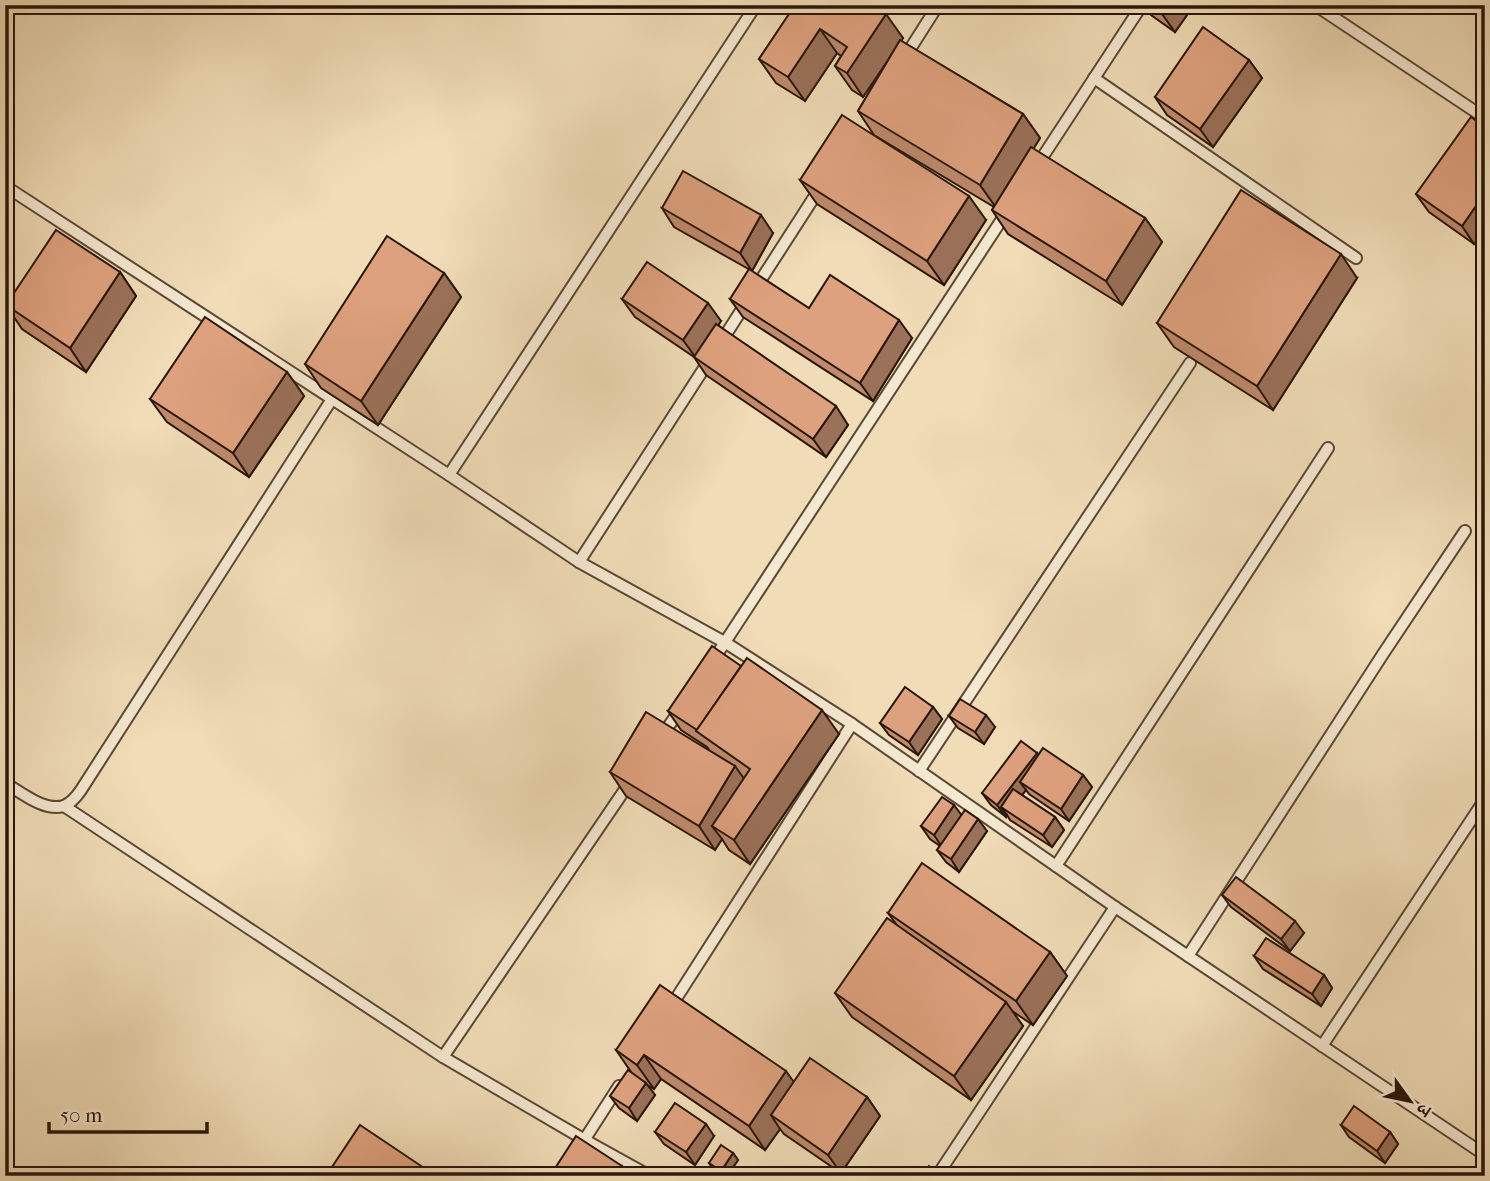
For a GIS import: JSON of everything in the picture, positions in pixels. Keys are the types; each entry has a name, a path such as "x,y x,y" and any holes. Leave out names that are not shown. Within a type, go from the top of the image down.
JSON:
{"lane":[{"path":"449,475 756,5"},
{"path":"901,63 938,5"},
{"path":"1026,181 1142,5"},
{"path":"1315,5 1485,118"},
{"path":"1094,78 1356,258"},
{"path":"579,562 826,179"},
{"path":"5,186 579,562 726,643 852,724 1115,907 1485,1155"},
{"path":"702,677 1011,204"},
{"path":"55,235 63,224"},
{"path":"5,314 20,292"},
{"path":"919,771 1190,362"},
{"path":"5,783 39,803 64,806 72,801 332,399"},
{"path":"1056,866 1328,448"},
{"path":"1188,956 1465,531"},
{"path":"655,746 686,700"},
{"path":"666,1013 852,724"},
{"path":"443,1057 639,769"},
{"path":"1322,1046 1485,799"},
{"path":"64,806 443,1057 650,1176"},
{"path":"937,1176 1115,907"},
{"path":"561,1176 622,1082"}],"building":[{"path":"795,5 872,5 886,14 847,73 835,66 847,47 820,29 788,77 759,59"},
{"path":"1150,5 1168,5 1162,14"},
{"path":"1203,27 1249,60 1200,129 1155,97"},
{"path":"900,40 1023,114 980,185 858,111"},
{"path":"842,115 969,196 927,261 800,180"},
{"path":"1471,117 1485,127 1485,193 1462,226 1416,194"},
{"path":"1031,147 1145,218 1106,281 992,210"},
{"path":"683,171 761,215 740,253 662,208"},
{"path":"1241,190 1341,254 1257,386 1157,323"},
{"path":"56,230 120,272 70,348 6,305"},
{"path":"387,236 444,273 361,401 305,364"},
{"path":"647,262 708,303 683,340 622,299"},
{"path":"749,269 809,308 830,275 899,320 860,383 730,299"},
{"path":"205,317 287,372 233,453 150,399"},
{"path":"716,324 836,406 813,439 694,357"},
{"path":"712,646 741,666 697,730 668,711"},
{"path":"747,658 822,710 734,840 712,826 750,769 696,731"},
{"path":"905,687 933,707 909,742 880,723"},
{"path":"960,699 986,715 975,732 949,716"},
{"path":"646,712 735,766 699,826 610,772"},
{"path":"1021,741 1037,753 997,805 982,793"},
{"path":"1043,748 1083,775 1061,809 1020,782"},
{"path":"1013,789 1055,817 1043,835 1001,807"},
{"path":"942,797 954,805 934,835 921,826"},
{"path":"965,810 978,819 951,859 937,850"},
{"path":"922,863 1050,952 1016,1001 888,913"},
{"path":"1236,877 1295,921 1281,939 1222,895"},
{"path":"887,918 1006,1002 954,1076 835,993"},
{"path":"1266,938 1324,975 1312,994 1254,956"},
{"path":"660,985 786,1071 749,1126 644,1055 637,1065 616,1050"},
{"path":"810,1058 867,1097 828,1155 771,1115"},
{"path":"628,1070 646,1083 629,1108 610,1096"},
{"path":"675,1103 706,1124 686,1152 655,1132"},
{"path":"1354,1106 1390,1132 1377,1151 1341,1125"},
{"path":"360,1125 436,1176 326,1176"},
{"path":"576,1136 622,1166 615,1176 550,1176"},
{"path":"721,1145 733,1153 721,1171 709,1163"},
{"path":"929,1166 944,1176 922,1176"},
{"path":"1232,1169 1241,1176 1227,1176"}]}
